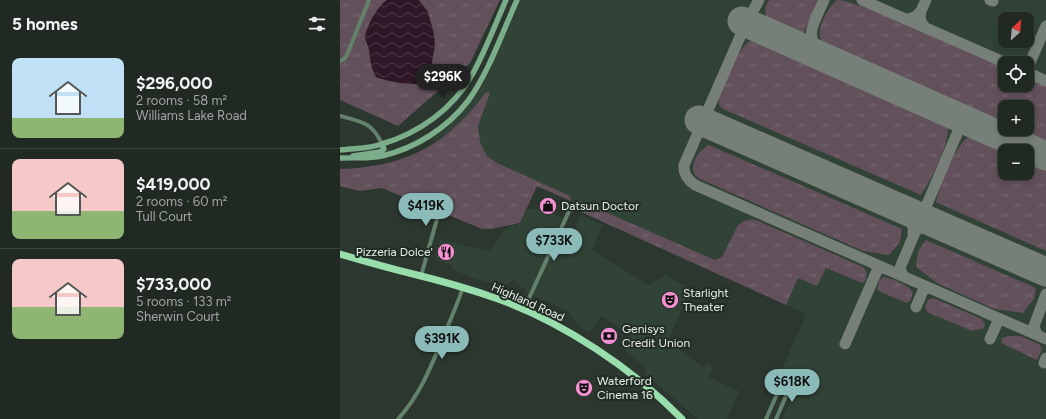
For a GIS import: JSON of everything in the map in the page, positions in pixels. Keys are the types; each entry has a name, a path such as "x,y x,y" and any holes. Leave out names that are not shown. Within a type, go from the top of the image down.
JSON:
{"highway":[{"name":"Highland Road","path":"340,254 463,287 499,299 524,310 568,332 614,362 640,382 682,419"}],"main road":[{"path":"340,153 382,144 423,127 436,116 462,91 472,75 506,0"},
{"path":"343,158 382,156 421,142 440,129 468,101 479,84 517,0"},
{"path":"343,158 357,154 380,152 384,149 382,144"},
{"path":"340,150 360,148"}],"street":[{"path":"340,61 344,60 347,55 369,0"},
{"path":"340,116 370,126 377,134 382,144"},
{"path":"524,310 570,209"},
{"path":"421,276 437,219"},
{"path":"398,419 407,409 421,388 463,287"},
{"path":"766,419 785,376 792,373 793,380 776,419"}],"shaded area":[{"path":"521,0 1046,0 1046,419 782,419 794,393 775,385 806,314 581,212 583,207 431,139 443,131 473,100 483,85"},
{"path":"527,209 542,209 562,218 558,230 563,241 569,243 581,215 603,225 592,250 648,285 665,275 690,289 668,341 704,368 707,363 713,367 708,377 739,391 727,419 698,419 644,373 647,369 623,349 631,335 601,316 589,333 577,324 568,311 527,293 526,290 514,280 499,286 452,269 451,265 438,261 436,258 440,240 490,251 502,233 511,226 520,224"}],"green space":[{"path":"340,0 500,0 470,63 398,126 340,100"},
{"path":"769,0 819,0 804,32 798,35 772,24 765,14"},
{"path":"837,0 845,1 873,10 998,65 998,92 1034,92 1034,81 1046,86 1046,143 1030,136 1034,136 1034,100 998,100 998,123 826,47 820,36 820,28 833,4"},
{"path":"754,39 942,119 948,128 945,145 929,182 921,195 723,109 719,104 719,99 733,65 743,48 748,42"},
{"path":"486,92 490,93 478,126 480,142 487,156 497,163 570,196 571,201 537,186 520,223 491,229 482,229 439,211 416,210 408,205 403,197 382,188 359,191 340,186 340,169 385,164 405,158 423,150 456,126"},
{"path":"971,135 977,136 998,145 998,180 1034,180 1034,161 1046,166 1046,251 936,202 949,165 965,139"},
{"path":"709,145 902,229 900,242 889,255 863,251 700,179 693,171 694,161 700,152"},
{"path":"578,200 715,260 722,257 738,225 742,222 756,220 863,267 867,272 866,280 862,283 826,268 817,286 798,278 786,305 581,212 583,207 574,203"},
{"path":"926,240 1036,288 1034,299 1023,313 994,309 937,283 916,267 918,251"},
{"path":"883,277 908,287 913,293 910,301 906,303 877,290 879,281"},
{"path":"933,298 982,319 985,324 984,328 972,331 927,312 925,306 928,300"},
{"path":"1009,336 1020,336 1039,344 1042,349 1037,360 1001,343 1002,338"}],"water":[{"path":"387,0 419,0 428,12 434,34 435,45 430,74 424,82 414,84 400,83 376,77 374,74 365,38 367,28 380,6"}],"taxiway":[{"path":"759,0 746,23 684,165 684,171 688,179 695,185 1046,339"},
{"path":"823,57 817,49 811,36 814,23 824,0"},
{"path":"862,0 998,60"},
{"path":"921,11 926,0"},
{"path":"905,19 910,19 921,11 921,21 927,29"},
{"path":"1033,56 1046,26"},
{"path":"1034,75 1046,81"},
{"path":"955,115 959,123 959,129"},
{"path":"905,277 900,270 901,265 959,129 964,125 973,123"},
{"path":"697,135 702,130 717,128"},
{"path":"1041,153 1046,154"},
{"path":"903,209 911,220 913,233"},
{"path":"915,232 925,226 938,225"},
{"path":"845,344 879,266"},
{"path":"1038,268 1044,275 1046,281"},
{"path":"916,307 925,286"},
{"path":"1037,335 1034,326 1046,294"},
{"path":"990,339 999,319"},
{"path":"1044,363 1046,358"}],"runway":[{"path":"742,21 1046,156"},
{"path":"699,120 1046,272"}],"place":[{"name":"Datsun Doctor","path":"548,206"},
{"name":"Pizzeria Dolce'","path":"446,252"},
{"name":"Starlight Theater","path":"670,300"},
{"name":"Genisys Credit Union","path":"609,336"},
{"name":"Waterford Cinema 16","path":"584,388"}]}
